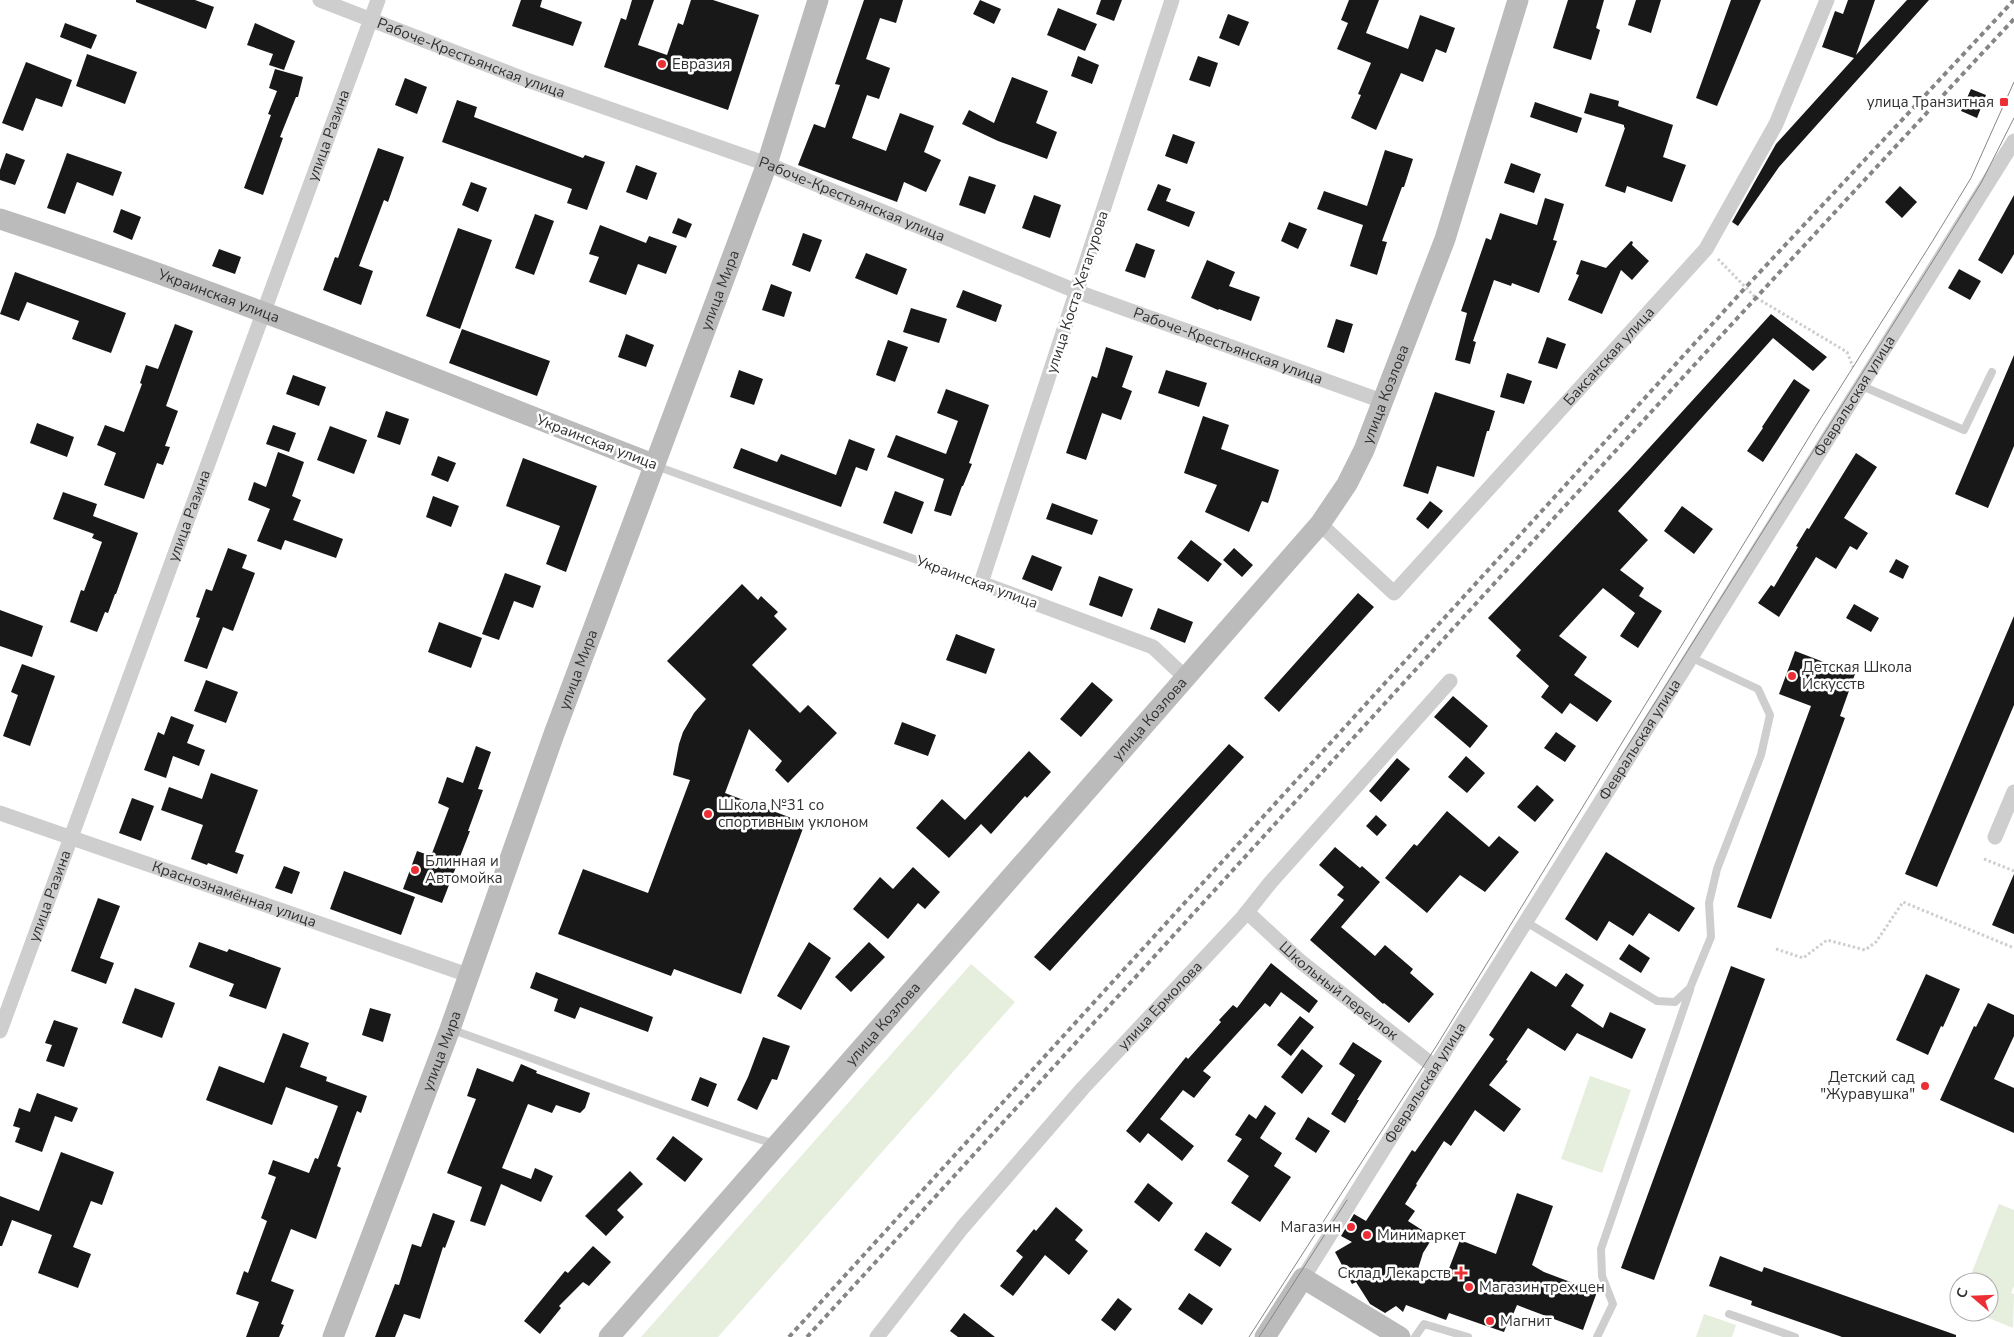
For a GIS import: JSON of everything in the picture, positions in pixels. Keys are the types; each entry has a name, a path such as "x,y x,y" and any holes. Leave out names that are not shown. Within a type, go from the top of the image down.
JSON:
{"street":[{"name":"Рабоче-Крестьянская улица","path":"320,0 524,79 766,164 1078,292 1382,401"},
{"name":"улица Разина","path":"0,1031 378,0"},
{"name":"улица Мира","path":"333,1337 450,1029 551,743 766,164 818,0"},
{"name":"улица Коста Хетагурова","path":"981,583 1078,292 1172,0"},
{"name":"улица Козлова","path":"609,1337 1320,524 1347,484 1364,450 1444,238 1518,0"},
{"name":"Баксанская улица","path":"1320,524 1394,593 1706,249 1776,124 1828,0"},
{"name":"Февральская улица","path":"1265,1337 2014,141"},
{"name":"Украинская улица","path":"0,219 96,250 263,311 654,464"},
{"name":"Украинская улица","path":"981,583 1153,647 1186,678"},
{"name":"улица Ермолова","path":"876,1337 962,1228 1083,1088 1247,912 1270,883 1450,680"},
{"path":"1995,837 2009,816 2014,792"},
{"name":"Краснознамённая улица","path":"0,813 468,975"},
{"name":"Школьный переулок","path":"1247,912 1302,962 1435,1067"},
{"path":"1303,1278 1400,1337"}],"lane":[{"path":"1862,386 1964,430 1992,372"},
{"name":"Украинская улица","path":"654,464 981,583"},
{"path":"1597,1337 1613,1304 1602,1276 1601,1249 1690,988 1711,937 1709,903 1717,869 1761,755 1770,715 1758,689 1690,657"},
{"path":"1526,922 1657,1001 1675,1002 1690,988"},
{"path":"450,1029 606,1084 679,1113 778,1145"},
{"path":"1729,1314 1795,1337"},
{"path":"1415,1337 1424,1324 1468,1337"}],"path":[{"path":"1706,249 1724,264 1755,297 1847,352 1862,386"},
{"path":"1984,859 2014,871"},
{"path":"1776,949 1803,958 1827,940 1865,950 1876,942 1903,902 2014,948"}],"green space":[{"path":"971,964 1015,1002 718,1337 641,1337"},
{"path":"1590,1076 1631,1090 1602,1173 1561,1159"},
{"path":"1999,1204 2014,1210 2014,1286 2011,1293 2014,1294 2013,1328 1998,1322 1999,1272 1972,1272"},
{"path":"1704,1314 1736,1325 1732,1337 1696,1337"}],"building":[{"path":"136,0 195,0 214,7 206,29 136,2"},
{"path":"521,0 542,0 540,7 582,22 573,46 512,26"},
{"path":"632,0 654,0 638,45 667,55 678,23 683,25 691,0 713,0 759,15 728,110 604,67 621,18 626,20"},
{"path":"864,0 903,0 896,23 880,18 866,59 890,68 879,99 867,95 852,138 886,151 900,113 934,126 924,152 941,160 926,192 904,182 897,202 798,165 814,124 825,128 840,85 835,84"},
{"path":"980,0 1001,9 994,24 973,14"},
{"path":"1101,0 1122,0 1114,21 1096,14"},
{"path":"1349,0 1379,0 1366,33 1408,49 1420,15 1455,28 1446,53 1436,49 1423,82 1401,73 1376,130 1351,118 1361,95 1358,94 1371,63 1337,49 1348,23 1341,20"},
{"path":"1568,0 1604,0 1596,28 1600,30 1591,60 1553,48"},
{"path":"1636,0 1661,0 1651,33 1628,25"},
{"path":"1731,0 1761,0 1717,106 1696,98"},
{"path":"1848,0 1875,0 1856,55 1907,0 1929,0 1779,167 1738,226 1732,222 1776,144 1854,58 1822,47 1835,11 1843,14"},
{"path":"1058,8 1097,24 1085,51 1047,35"},
{"path":"1228,14 1249,22 1239,46 1219,38"},
{"path":"65,23 97,35 91,49 60,37"},
{"path":"255,23 295,41 284,70 269,65 273,54 247,45"},
{"path":"87,54 137,72 125,104 76,86"},
{"path":"1078,56 1099,65 1092,84 1071,76"},
{"path":"1198,56 1218,63 1210,87 1189,80"},
{"path":"26,62 72,80 62,107 36,98 23,131 2,123"},
{"path":"275,69 303,77 298,97 296,97 280,137 283,138 263,195 244,188 271,115 268,114 277,91 269,88"},
{"path":"1012,77 1048,91 1036,123 1057,132 1047,159 998,141 962,124 969,110 994,123"},
{"path":"405,78 427,87 417,114 395,105"},
{"path":"1971,89 1986,95 1977,118 1961,111"},
{"path":"1590,93 1619,101 1618,106 1673,125 1663,157 1686,165 1672,202 1627,186 1625,193 1605,186 1625,128 1624,125 1584,113"},
{"path":"457,100 477,107 474,117 583,158 585,155 605,162 587,210 567,203 572,189 442,142"},
{"path":"1535,102 1582,118 1577,133 1530,117"},
{"path":"1173,134 1195,142 1187,164 1165,156"},
{"path":"378,148 404,157 388,202 384,200 359,266 373,271 361,305 323,290 335,257 338,258"},
{"path":"1385,150 1413,159 1382,241 1387,242 1377,275 1350,266 1363,225 1317,209 1324,191 1367,206"},
{"path":"6,153 25,160 15,185 0,180 0,170"},
{"path":"67,153 122,172 113,196 77,182 65,214 47,208"},
{"path":"1511,163 1541,174 1534,193 1504,183"},
{"path":"636,165 657,173 647,200 626,192"},
{"path":"969,176 996,185 985,214 959,205"},
{"path":"471,182 487,188 478,212 462,205"},
{"path":"1158,184 1171,189 1166,201 1195,212 1189,227 1147,210"},
{"path":"1900,186 1917,202 1902,218 1885,202"},
{"path":"1034,195 1061,205 1050,238 1022,228"},
{"path":"2014,195 2014,254 2002,274 1978,260"},
{"path":"1545,198 1564,204 1553,240 1557,241 1539,293 1512,283 1511,286 1494,280 1473,341 1476,342 1470,364 1455,360 1467,313 1461,311 1486,238 1491,240 1500,213 1537,225"},
{"path":"121,209 141,217 132,240 113,232"},
{"path":"535,214 554,221 534,275 515,268"},
{"path":"678,218 692,224 686,238 672,233"},
{"path":"1289,222 1307,229 1298,249 1281,241"},
{"path":"600,225 646,243 649,236 677,246 666,274 638,264 626,295 589,282 599,257 589,254"},
{"path":"458,228 492,240 460,329 426,316"},
{"path":"803,233 822,240 810,272 792,265"},
{"path":"1631,241 1633,242 1632,245 1649,261 1632,280 1621,270 1602,314 1568,300 1579,275 1576,274 1581,260 1606,268"},
{"path":"1136,243 1155,250 1145,278 1125,271"},
{"path":"219,249 241,257 235,274 212,266"},
{"path":"866,253 907,269 897,295 855,278"},
{"path":"1207,260 1235,272 1229,286 1260,297 1251,321 1218,310 1191,298"},
{"path":"1959,269 1981,281 1970,300 1948,288"},
{"path":"15,272 126,313 111,353 72,339 79,321 27,302 19,321 0,314"},
{"path":"771,284 792,292 784,317 762,310"},
{"path":"963,290 1002,305 996,322 956,307"},
{"path":"911,308 947,319 939,343 903,332"},
{"path":"1771,314 1827,357 1813,371 1773,338 1618,511 1648,540 1620,570 1644,588 1639,596 1662,611 1638,648 1620,636 1635,613 1603,588 1559,636 1587,657 1574,675 1612,701 1597,722 1570,703 1562,714 1541,697 1549,686 1516,656 1521,650 1488,618 1630,469"},
{"path":"1336,319 1353,324 1344,353 1327,347"},
{"path":"175,324 193,331 166,406 178,411 165,446 170,447 163,465 157,463 144,499 104,485 116,453 97,445 105,425 124,432 142,384 140,383 146,365 158,369"},
{"path":"462,329 550,361 537,396 449,363"},
{"path":"626,334 654,345 646,367 618,357"},
{"path":"1547,337 1566,344 1557,369 1538,363"},
{"path":"888,340 908,347 895,382 876,375"},
{"path":"1106,347 1133,356 1122,387 1132,391 1121,420 1102,413 1086,460 1066,453 1092,376 1097,378"},
{"path":"2014,355 2014,446 1988,508 1955,494"},
{"path":"739,370 763,379 754,405 730,397"},
{"path":"1166,370 1207,383 1199,407 1158,393"},
{"path":"1507,373 1532,381 1524,404 1500,397"},
{"path":"293,375 326,387 319,406 286,394"},
{"path":"1794,379 1810,390 1763,462 1747,451"},
{"path":"946,389 989,405 969,463 972,464 951,516 934,511 944,479 887,457 896,435 946,454 958,421 937,413"},
{"path":"1435,392 1495,411 1489,431 1487,431 1474,477 1437,466 1428,494 1403,486"},
{"path":"386,411 409,419 400,445 377,437"},
{"path":"1203,416 1229,425 1221,449 1279,470 1268,503 1262,501 1249,532 1205,512 1217,485 1184,473"},
{"path":"37,423 74,437 67,457 30,443"},
{"path":"273,425 296,433 289,452 266,444"},
{"path":"330,426 367,440 354,474 317,460"},
{"path":"849,439 875,449 867,471 856,467 841,507 733,468 741,448 777,462 781,454 836,475"},
{"path":"278,452 304,462 292,496 301,500 293,520 343,539 336,558 285,540 281,550 257,541 270,509 248,500 254,482 266,487"},
{"path":"1856,453 1877,467 1844,518 1868,533 1857,550 1850,546 1836,569 1816,557 1779,617 1758,603 1771,585 1774,587 1807,528 1809,529"},
{"path":"438,456 456,463 448,482 431,475"},
{"path":"523,458 597,486 566,572 546,564 560,526 506,506"},
{"path":"895,491 924,502 912,534 883,523"},
{"path":"63,492 97,504 93,516 138,533 116,594 108,613 105,612 97,632 70,622 81,590 84,591 102,542 92,538 94,534 53,519"},
{"path":"433,496 459,506 451,527 426,517"},
{"path":"1430,501 1443,511 1428,529 1416,519"},
{"path":"1052,503 1098,520 1092,535 1046,519"},
{"path":"1682,506 1713,529 1694,554 1664,531"},
{"path":"1191,540 1222,564 1208,582 1177,558"},
{"path":"228,548 247,555 242,568 255,573 233,631 223,627 207,669 184,661 200,618 196,617 206,589 212,591"},
{"path":"1234,548 1253,565 1242,577 1223,560"},
{"path":"1032,555 1062,567 1052,591 1022,579"},
{"path":"1896,559 1909,566 1903,579 1889,572"},
{"path":"505,573 541,586 533,608 514,601 499,640 482,634"},
{"path":"1099,576 1133,589 1122,617 1089,605"},
{"path":"742,584 758,600 761,596 778,612 774,616 787,629 752,665 800,713 808,705 837,733 788,783 775,770 782,761 749,729 725,793 805,823 741,994 674,969 671,976 558,934 583,869 648,893 690,780 673,775 679,744 683,732 694,713 706,699 667,661"},
{"path":"1358,593 1374,607 1279,712 1264,698"},
{"path":"1854,604 1879,618 1871,632 1846,618"},
{"path":"1158,608 1193,622 1185,643 1150,629"},
{"path":"0,610 43,626 32,657 0,646"},
{"path":"2014,616 2014,705 1937,887 1905,874"},
{"path":"439,622 482,638 471,668 428,652"},
{"path":"956,634 995,649 986,674 946,660"},
{"path":"1795,651 1855,674 1840,716 1845,718 1771,919 1737,907 1811,706 1779,694"},
{"path":"22,664 55,676 30,746 3,736 18,695 11,692"},
{"path":"206,680 238,692 226,723 194,711"},
{"path":"1092,682 1113,700 1081,737 1060,719"},
{"path":"1453,696 1488,726 1470,748 1434,717"},
{"path":"171,716 194,725 187,743 205,750 199,766 173,756 166,778 144,770 158,732 164,735"},
{"path":"902,722 936,735 928,756 894,744"},
{"path":"1556,732 1576,746 1565,762 1544,748"},
{"path":"1229,744 1244,757 1050,971 1034,957"},
{"path":"476,746 491,752 478,789 483,790 468,831 470,831 442,903 403,889 417,851 431,856 449,808 438,803 447,777 463,783"},
{"path":"1029,751 1051,772 1027,798 1025,796 991,834 981,824 949,858 916,828 942,799 965,820"},
{"path":"1466,756 1485,773 1467,793 1448,777"},
{"path":"1397,758 1410,769 1381,802 1369,791"},
{"path":"211,773 258,790 235,852 244,855 237,874 191,859 203,825 161,810 169,787 202,799"},
{"path":"1537,785 1554,800 1535,822 1517,807"},
{"path":"132,798 154,806 141,841 119,833"},
{"path":"1447,811 1489,847 1499,836 1519,852 1485,892 1460,875 1427,913 1385,878 1414,844 1417,846"},
{"path":"1376,815 1387,825 1377,836 1366,826"},
{"path":"1335,847 1360,868 1362,866 1380,882 1341,927 1375,956 1385,945 1413,969 1410,973 1434,994 1409,1023 1383,1004 1310,940 1344,900 1337,895 1344,887 1319,865"},
{"path":"1606,852 1695,908 1679,932 1649,913 1633,936 1609,921 1597,941 1565,919"},
{"path":"284,866 300,872 292,894 275,888"},
{"path":"913,867 940,892 925,909 918,903 888,939 853,909 880,877 893,889"},
{"path":"344,871 415,897 401,935 330,909"},
{"path":"2014,874 2014,934 1992,925"},
{"path":"98,898 120,906 100,958 114,963 106,984 71,971"},
{"path":"199,942 227,952 229,949 281,968 266,1009 229,996 234,984 189,967"},
{"path":"809,942 831,958 801,1010 777,996"},
{"path":"869,942 885,957 851,992 835,977"},
{"path":"1629,944 1650,958 1641,973 1619,959"},
{"path":"1271,963 1318,1001 1309,1013 1281,992 1270,1007 1265,1003 1203,1071 1211,1077 1194,1098 1183,1090 1160,1119 1194,1146 1182,1161 1148,1133 1140,1143 1126,1131 1186,1057 1188,1059 1221,1022 1219,1020 1233,1005 1237,1008"},
{"path":"1731,966 1765,979 1654,1280 1621,1268"},
{"path":"1531,971 1556,987 1566,973 1584,985 1571,1006 1603,1028 1610,1012 1646,1029 1632,1059 1577,1033 1565,1051 1528,1028 1506,1060 1508,1061 1489,1085 1521,1109 1504,1132 1475,1110 1451,1146 1444,1141 1405,1204 1415,1211 1408,1221 1433,1237 1423,1253 1418,1269 1445,1279 1460,1240 1496,1254 1517,1193 1553,1206 1532,1265 1544,1272 1597,1292 1583,1330 1517,1305 1512,1317 1510,1316 1504,1332 1449,1313 1446,1320 1406,1305 1403,1312 1396,1306 1385,1313 1370,1304 1356,1282 1352,1284 1335,1252 1352,1242 1341,1236 1354,1214 1366,1221 1412,1150 1415,1152 1494,1039 1489,1035"},
{"path":"536,972 653,1017 648,1032 580,1007 575,1019 554,1011 558,999 530,988"},
{"path":"1926,974 1960,989 1928,1055 1896,1040"},
{"path":"135,988 175,1003 162,1038 122,1023"},
{"path":"1988,1003 2014,1015 2014,1036 1994,1079 2014,1088 2014,1133 1940,1100 1974,1026 1976,1027"},
{"path":"370,1008 391,1014 383,1042 362,1035"},
{"path":"1300,1016 1314,1027 1291,1056 1277,1045"},
{"path":"54,1020 78,1028 64,1067 46,1061 52,1045 45,1043"},
{"path":"283,1033 309,1043 300,1067 327,1077 326,1081 367,1096 361,1113 357,1111 337,1166 341,1168 316,1239 291,1229 271,1281 294,1290 281,1324 284,1325 279,1337 246,1337 259,1302 236,1294 244,1271 248,1273 267,1221 261,1218 276,1177 268,1174 273,1160 309,1173 315,1158 318,1159 338,1106 286,1087 272,1125 206,1100 219,1066 264,1083"},
{"path":"763,1037 790,1046 777,1080 772,1079 757,1110 737,1100"},
{"path":"1353,1042 1382,1061 1345,1123 1331,1114 1355,1075 1339,1064"},
{"path":"1302,1049 1323,1066 1302,1094 1281,1077"},
{"path":"521,1064 537,1071 536,1073 590,1093 585,1108 580,1113 556,1105 552,1113 528,1104 502,1168 531,1179 535,1168 553,1176 541,1202 501,1184 485,1226 470,1221 482,1187 447,1173 476,1099 467,1096 477,1068 513,1082"},
{"path":"700,1077 717,1084 708,1107 691,1100"},
{"path":"37,1093 78,1108 72,1122 55,1116 42,1152 15,1142 20,1128 13,1126 19,1108 30,1112"},
{"path":"1265,1105 1276,1113 1260,1138 1282,1153 1274,1166 1291,1177 1260,1222 1231,1203 1249,1176 1227,1161 1242,1139 1235,1135 1249,1114 1256,1119"},
{"path":"1308,1117 1330,1131 1316,1153 1295,1139"},
{"path":"673,1136 703,1159 685,1182 656,1159"},
{"path":"61,1152 114,1172 102,1205 91,1201 73,1247 91,1254 78,1288 38,1273 52,1235 12,1220 2,1246 0,1246 0,1196 39,1211"},
{"path":"630,1171 643,1184 617,1210 624,1217 606,1236 585,1216"},
{"path":"1148,1183 1173,1203 1159,1222 1134,1202"},
{"path":"1056,1207 1083,1230 1075,1240 1088,1251 1069,1275 1045,1255 1013,1296 1000,1286 1023,1257 1016,1251"},
{"path":"433,1213 455,1221 445,1248 443,1247 420,1319 404,1314 395,1337 375,1337 395,1284 399,1285 412,1244 421,1247"},
{"path":"1206,1232 1232,1249 1220,1267 1194,1250"},
{"path":"593,1246 611,1262 589,1286 583,1282 559,1306 561,1308 540,1334 524,1321 565,1271 568,1273"},
{"path":"1720,1256 1762,1272 1764,1267 1956,1335 1956,1337 1842,1337 1751,1305 1752,1301 1709,1286"},
{"path":"1189,1293 1213,1309 1202,1325 1178,1309"},
{"path":"1118,1298 1132,1309 1115,1331 1101,1320"},
{"path":"964,1313 995,1337 958,1337 950,1331"}],"tram line":[{"path":"1249,1337 1437,1045 1814,429 1932,242 1971,178 2014,82"},
{"path":"1619,760 1981,183 2014,118"},
{"path":"1259,1337 1347,1200"}],"railway":[{"path":"789,1337 1746,287 2014,0"},
{"path":"807,1337 1560,512 2014,19"}],"place":[{"name":"Евразия","path":"662,64"},
{"name":"улица Транзитная","path":"2004,102"},
{"name":"Детская Школа Искусств","path":"1792,676"},
{"name":"Школа №31 со спортивным уклоном","path":"708,814"},
{"name":"Блинная и Автомойка","path":"415,870"},
{"name":"Детский сад \"Журавушка\"","path":"1925,1086"},
{"name":"Магазин","path":"1351,1227"},
{"name":"Минимаркет","path":"1367,1235"},
{"name":"Склад Лекарств","path":"1461,1273"},
{"name":"Магазин трех цен","path":"1469,1287"},
{"name":"Магнит","path":"1490,1321"}]}
